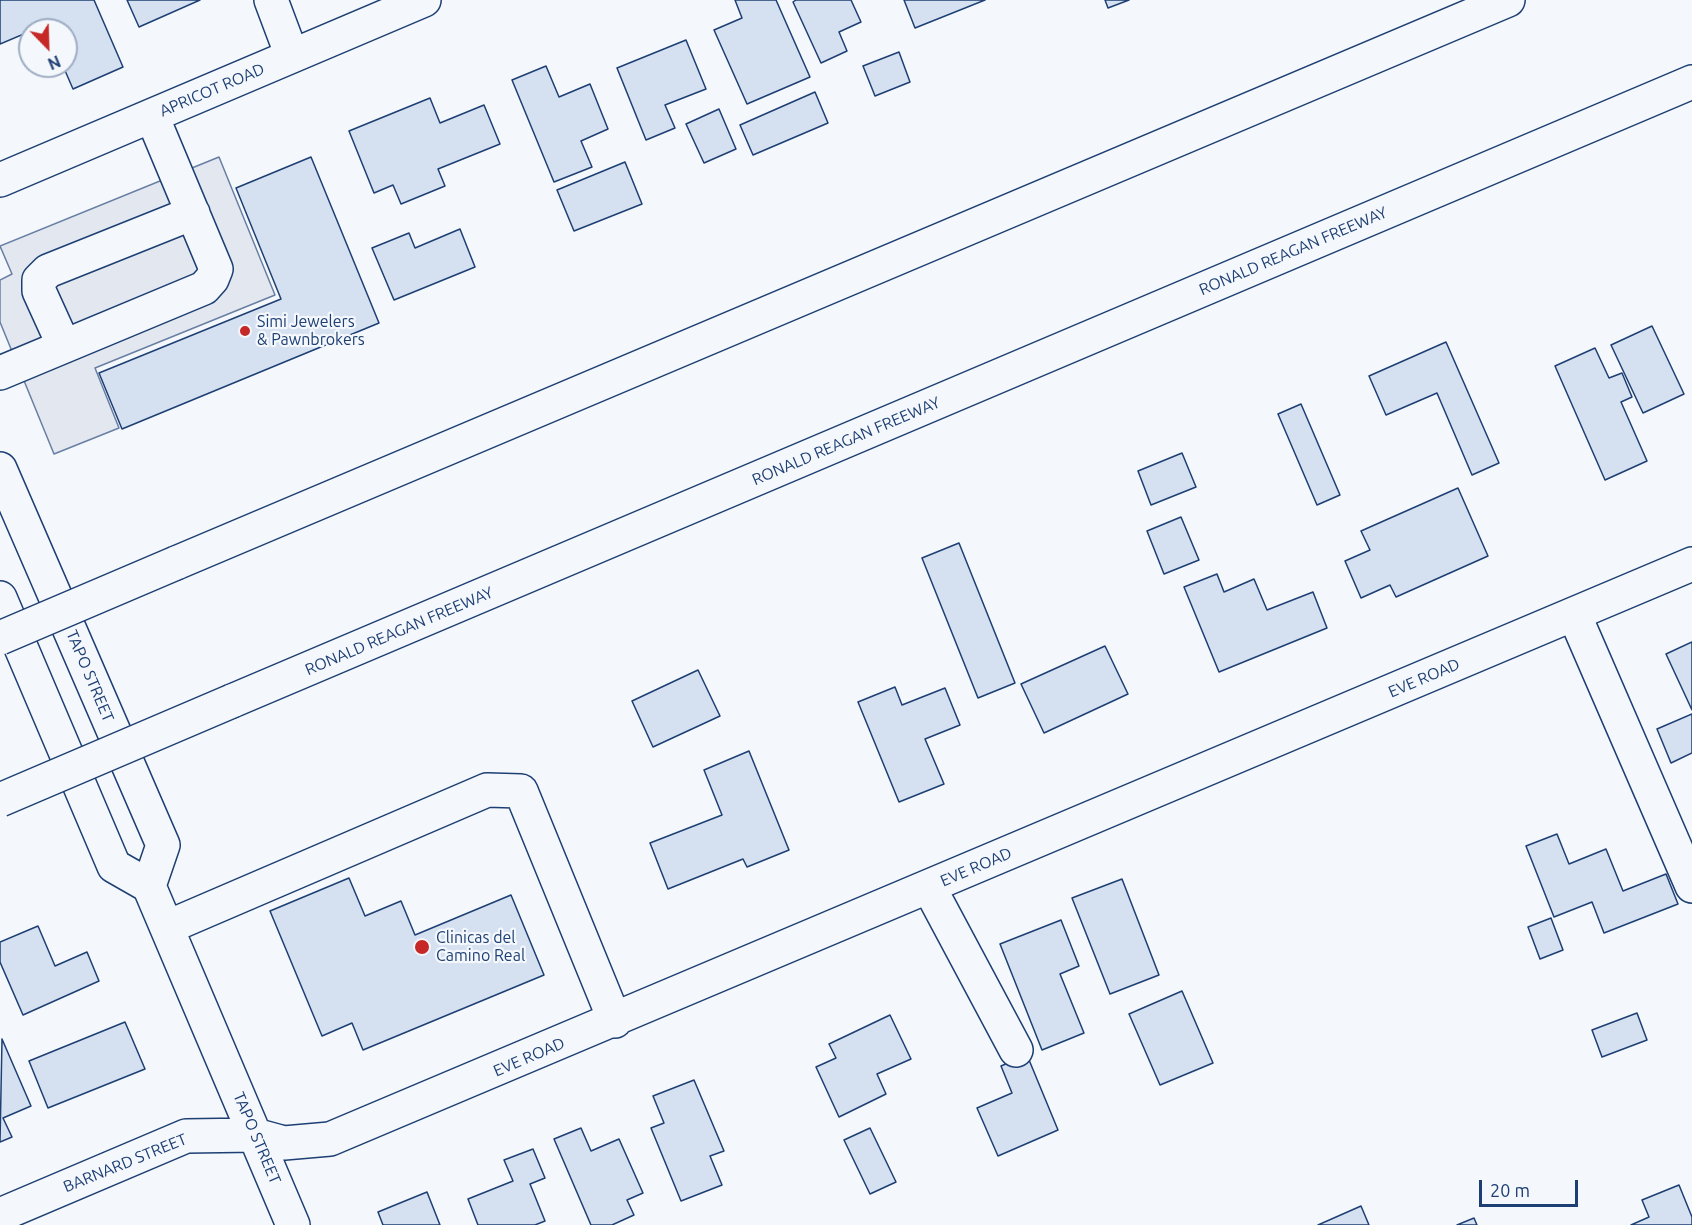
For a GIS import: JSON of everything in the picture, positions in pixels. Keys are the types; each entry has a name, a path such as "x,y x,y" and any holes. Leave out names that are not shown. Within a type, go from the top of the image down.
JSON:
{"main road":[{"path":"271,0 292,56"},
{"name":"APRICOT ROAD","path":"0,180 424,0"},
{"path":"0,638 1508,0"},
{"name":"RONALD REAGAN FREEWAY","path":"0,800 1690,83"},
{"path":"0,373 204,288 212,279 216,269 152,116"},
{"path":"64,346 39,291 39,280 48,271 193,213"},
{"name":"TAPO STREET","path":"0,469 163,845 149,885 293,1225"},
{"name":"EVE ROAD","path":"255,1135 284,1143 330,1139 615,1021 1692,564"},
{"path":"0,598 114,866 149,885"},
{"path":"1574,614 1692,886"},
{"path":"168,927 487,790 521,791 615,1021"},
{"path":"929,887 1016,1050"},
{"name":"BARNARD STREET","path":"0,1215 186,1136 255,1135"}],"shaded area":[{"path":"219,157 275,295 95,368 119,428 54,454 0,322 0,280 12,274 0,246"}],"building":[{"path":"0,0 94,0 123,67 73,89 68,78 78,78 78,18 18,18 18,36 0,44"},
{"path":"127,0 200,0 139,27"},
{"path":"735,0 776,0 810,77 747,104 714,30 742,18"},
{"path":"796,0 851,0 861,22 839,32 847,51 821,63 793,2"},
{"path":"904,0 985,0 915,28"},
{"path":"1105,0 1129,0 1108,8"},
{"path":"686,40 706,89 665,105 675,128 646,140 617,68"},
{"path":"899,52 910,82 875,96 863,66"},
{"path":"546,66 559,97 590,84 608,129 581,141 592,167 554,182 512,80"},
{"path":"815,92 828,123 753,155 740,125"},
{"path":"430,98 440,123 484,105 500,144 438,169 445,186 401,204 393,185 374,193 349,131"},
{"path":"719,109 736,149 704,163 686,124"},
{"path":"311,157 379,323 122,429 99,373 281,299 236,188"},
{"path":"625,162 642,204 574,231 557,190"},
{"path":"460,229 475,267 394,300 372,248 409,233 415,248"},
{"path":"1652,326 1684,394 1643,413 1611,345"},
{"path":"1446,342 1499,463 1472,475 1437,393 1386,415 1369,376"},
{"path":"1595,348 1609,378 1622,373 1632,397 1621,402 1647,461 1605,480 1555,366"},
{"path":"1301,404 1340,495 1317,505 1278,414"},
{"path":"1182,453 1196,487 1151,505 1138,471"},
{"path":"1458,488 1488,556 1396,597 1390,585 1361,598 1345,561 1370,550 1361,531"},
{"path":"1181,517 1199,560 1164,574 1147,531"},
{"path":"959,543 1015,683 978,698 922,558"},
{"path":"1217,574 1224,592 1254,579 1267,610 1313,592 1327,628 1219,672 1184,587"},
{"path":"1692,642 1692,710 1666,654"},
{"path":"1105,646 1128,694 1044,733 1021,684"},
{"path":"698,670 720,716 653,747 632,701"},
{"path":"895,687 902,705 945,688 960,725 925,739 944,784 899,802 858,702"},
{"path":"1692,714 1692,753 1671,763 1657,729"},
{"path":"749,751 789,850 747,867 743,859 668,889 650,843 722,815 704,770"},
{"path":"1557,834 1569,864 1606,849 1623,891 1666,874 1678,904 1604,933 1592,902 1554,917 1526,846"},
{"path":"349,878 365,916 401,901 415,935 511,895 544,975 363,1050 352,1023 322,1036 270,911"},
{"path":"1122,879 1159,975 1110,994 1072,898"},
{"path":"1551,918 1563,950 1540,959 1528,927"},
{"path":"1061,920 1079,966 1060,974 1084,1033 1042,1050 1000,944"},
{"path":"38,926 55,966 87,952 99,981 23,1015 0,962 0,942"},
{"path":"1182,991 1213,1063 1160,1085 1129,1014"},
{"path":"1637,1013 1647,1040 1602,1057 1592,1030"},
{"path":"890,1015 911,1059 877,1074 886,1094 839,1117 816,1067 836,1058 829,1044"},
{"path":"125,1022 145,1069 48,1108 29,1061"},
{"path":"2,1039 31,1106 3,1118 12,1137 0,1142"},
{"path":"1027,1055 1058,1130 998,1156 977,1108 1012,1093 1001,1066"},
{"path":"694,1080 724,1151 710,1156 722,1185 681,1201 651,1128 664,1123 653,1096"},
{"path":"581,1128 591,1151 619,1139 643,1193 627,1200 634,1215 612,1225 591,1225 554,1139"},
{"path":"870,1128 896,1182 870,1194 844,1140"},
{"path":"533,1149 545,1178 530,1184 545,1221 535,1225 478,1225 468,1199 513,1181 504,1160"},
{"path":"1679,1185 1692,1217 1692,1225 1631,1225 1649,1217 1642,1200"},
{"path":"427,1192 440,1225 383,1225 378,1212"},
{"path":"1361,1206 1369,1225 1318,1225"},
{"path":"1474,1218 1477,1225 1457,1225"}],"place":[{"name":"Simi Jewelers & Pawnbrokers","path":"245,331"},
{"name":"Clinicas del Camino Real","path":"422,947"}]}
